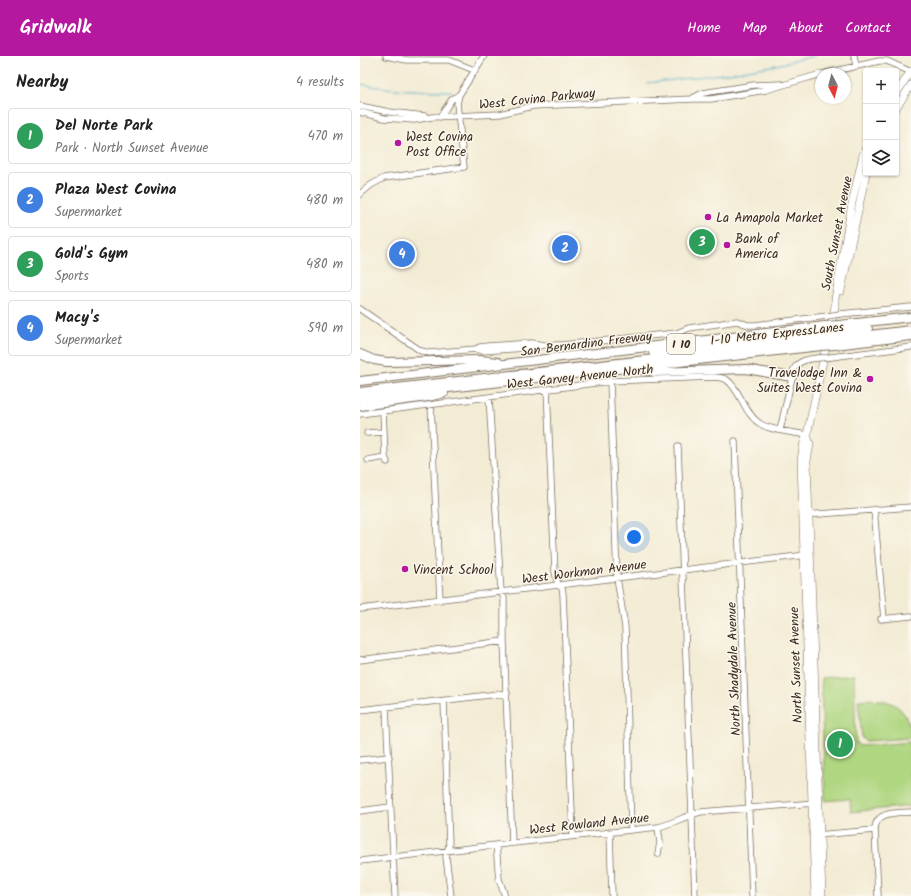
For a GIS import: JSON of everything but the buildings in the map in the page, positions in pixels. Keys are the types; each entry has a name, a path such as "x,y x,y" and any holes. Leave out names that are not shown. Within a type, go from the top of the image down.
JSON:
{"highway":[{"name":"San Bernardino Freeway","path":"360,398 632,367 830,335 911,317"},
{"name":"I-10 Metro ExpressLanes","path":"360,392 911,324"},
{"name":"I-10 Metro ExpressLanes","path":"360,385 830,335 911,330"},
{"name":"San Bernardino Freeway","path":"360,381 506,364 830,335 911,336"},
{"path":"360,354 381,361 481,360 506,364"},
{"path":"632,367 655,372 746,369 792,377"},
{"path":"360,406 428,397 481,384"}],"main road":[{"path":"899,90 911,72"},
{"path":"899,104 911,85"},
{"name":"South Sunset Avenue","path":"836,306 835,299 852,203 863,155"},
{"name":"South Sunset Avenue","path":"836,306 839,299 865,176"},
{"name":"North Sunset Avenue","path":"822,896 817,835 807,555 800,460 804,442 808,435 836,306"},
{"name":"North Sunset Avenue","path":"815,896 817,835"}],"street":[{"path":"386,56 449,60 474,70"},
{"path":"360,194 371,185 384,178 464,167 457,104 459,95 484,56"},
{"path":"854,56 856,66"},
{"name":"West Covina Parkway","path":"848,68 873,61 887,61 911,72"},
{"name":"West Covina Parkway","path":"360,106 390,112 432,117 500,114 533,106 693,99 705,100 766,90 815,76"},
{"path":"766,90 770,86 778,84"},
{"name":"West Covina Parkway","path":"693,99 704,93 754,85 785,84"},
{"path":"718,98 718,95 749,90 754,85"},
{"path":"440,117 452,99 459,95"},
{"name":"West Covina Parkway","path":"360,112 384,118 414,120 432,117"},
{"path":"360,310 421,351 430,353 476,349 481,351 489,351 544,345 562,345 677,333 689,328 737,321 748,325 756,325 840,314 911,307"},
{"path":"780,430 794,368 799,362 818,358 911,347"},
{"name":"West Garvey Avenue North","path":"360,414 610,382 712,377 727,380 734,386 744,406 759,424 780,430 808,435"},
{"path":"610,382 618,578 625,627 631,830"},
{"path":"548,389 555,572 558,585 562,588 563,594 573,836"},
{"path":"489,397 500,592 504,598 504,641 512,843"},
{"path":"431,405 440,600"},
{"path":"368,460 386,460 383,411"},
{"path":"367,433 384,432"},
{"name":"North Shadydale Avenue","path":"735,441 750,808 752,896"},
{"path":"678,446 695,896"},
{"path":"805,516 911,507"},
{"path":"874,510 882,619 911,616"},
{"name":"West Workman Avenue","path":"360,609 807,555"},
{"path":"360,660 504,641"},
{"path":"360,710 507,693"},
{"path":"444,701 449,845 446,858 451,896"},
{"path":"386,708 395,896"},
{"path":"360,760 389,757"},
{"name":"West Rowland Avenue","path":"360,862 658,827 671,824 692,814 700,812 816,802"},
{"path":"360,811 390,807"},
{"path":"878,896 875,830 876,822 888,814 911,812"},
{"path":"658,827 660,842 658,854"},
{"path":"817,835 875,830"},
{"path":"610,832 612,896"},
{"path":"496,845 499,879 505,896"}],"green space":[{"path":"854,675 856,743 860,746 911,742 911,806 851,812 850,799 825,801 821,678"},
{"path":"858,700 881,700 896,705 906,717 910,727 911,738 866,741 862,738"}],"waterway":[{"path":"648,83 730,73 772,66 814,56"},
{"path":"360,84 406,90 452,91"}],"place":[{"name":"West Covina Post Office","path":"398,143"},
{"name":"La Amapola Market","path":"708,217"},
{"name":"Gold's Gym","path":"702,242"},
{"name":"Bank of America","path":"727,245"},
{"name":"Plaza West Covina","path":"565,248"},
{"name":"Macy's","path":"402,254"},
{"name":"Travelodge Inn & Suites West Covina","path":"870,379"},
{"name":"Vincent School","path":"405,569"},
{"name":"Del Norte Park","path":"840,744"}]}
